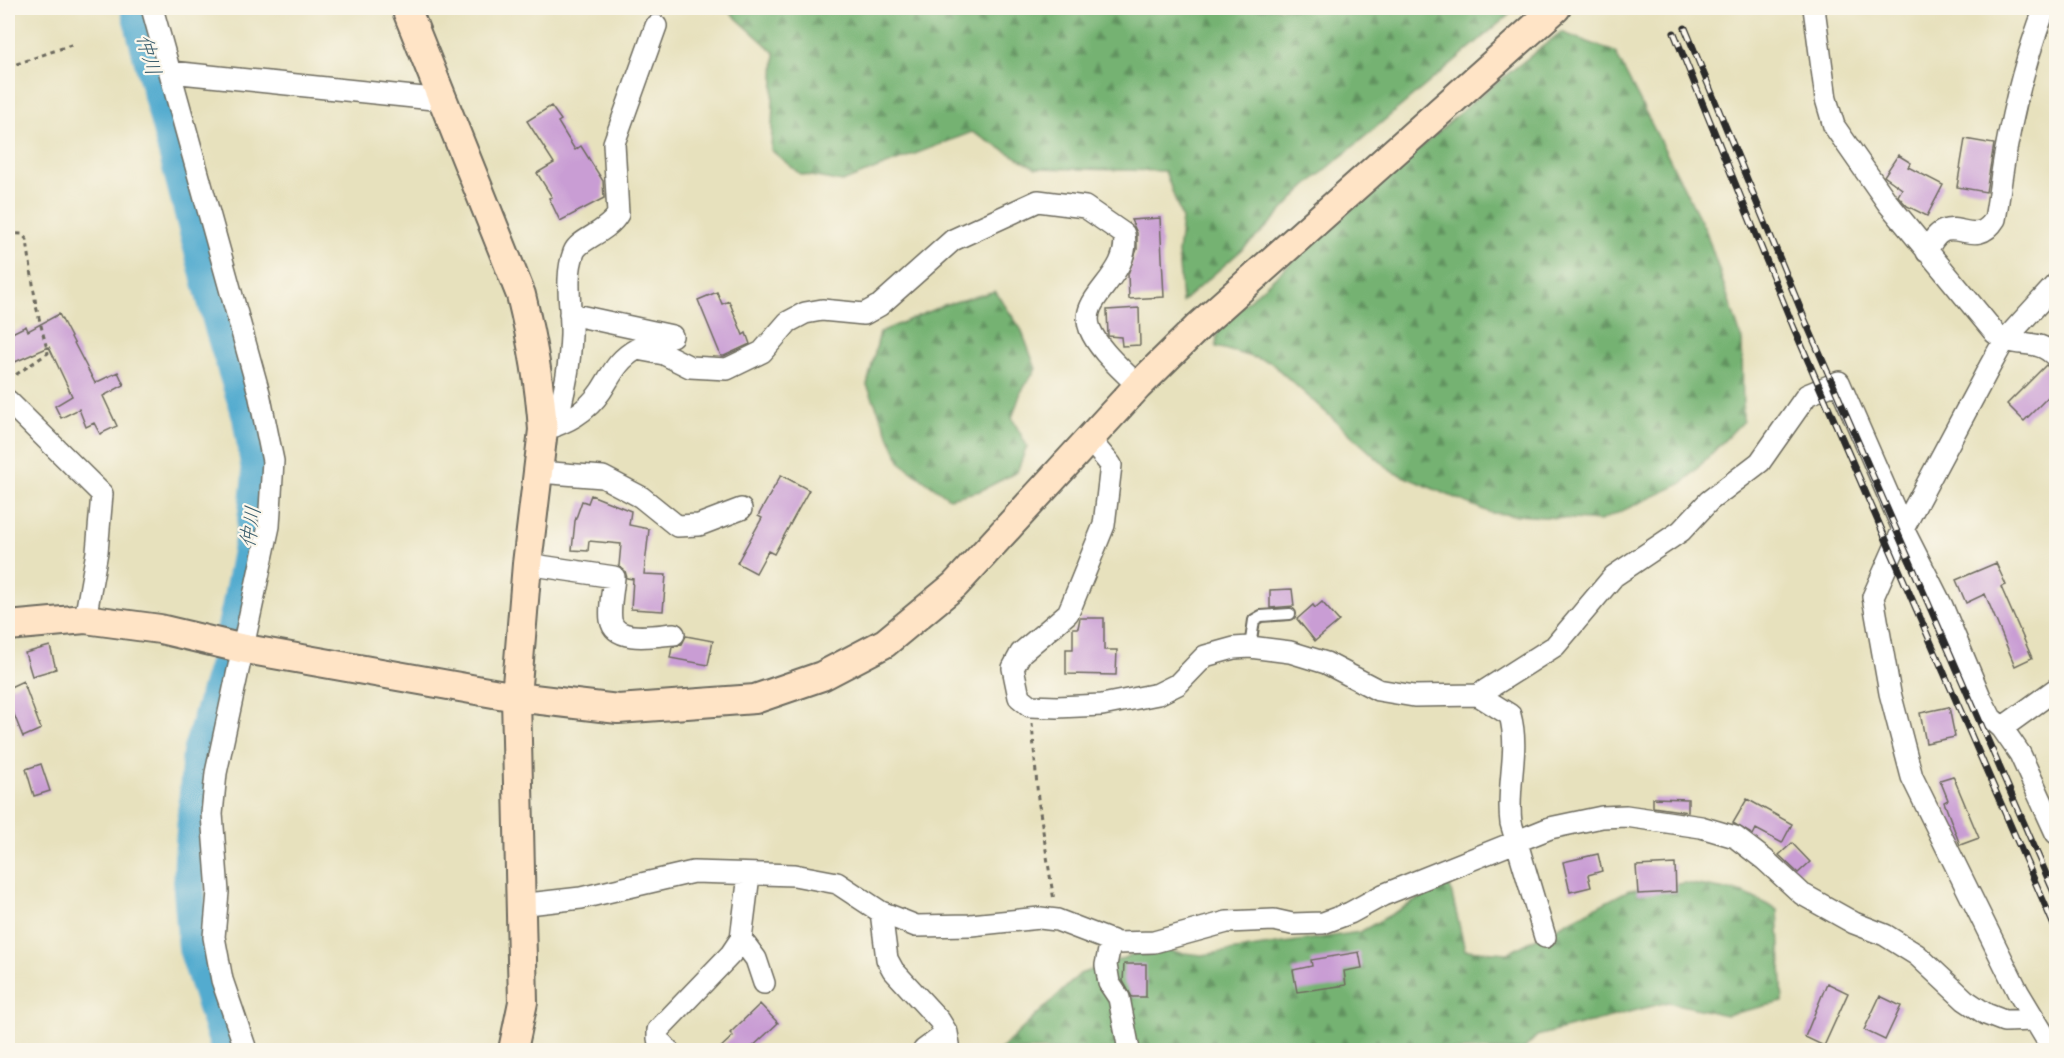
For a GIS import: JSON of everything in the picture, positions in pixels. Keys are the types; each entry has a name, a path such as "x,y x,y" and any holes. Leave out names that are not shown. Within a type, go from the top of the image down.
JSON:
{"street":[{"path":"152,8 259,393 273,461 269,526 216,773 212,814 218,892 214,937 222,980 246,1050"},
{"path":"406,8 521,296 549,428"},
{"path":"8,626 85,619 160,629 241,648 516,697 618,709 755,699 822,676 885,642 955,585 1138,386 1199,326 1556,8"},
{"path":"1814,8 1826,99 1834,126 1927,252 1986,324 2004,341 2034,343 2053,349"},
{"path":"1927,252 1933,238 1941,231 1979,233 1990,227 1995,219 2005,153 2021,85 2033,37 2045,8"},
{"path":"513,1050 523,1002 516,697 527,564 539,472 549,428 565,392 571,335 569,290 574,251 578,245 603,231 618,214 614,143 656,26"},
{"path":"171,72 443,100"},
{"path":"549,428 581,413 601,391 619,361 637,349 664,354 690,367 727,369 762,352 788,322 806,313 822,310 864,314 880,305 953,240 1038,201 1085,207 1124,234 1126,244 1120,267 1094,300 1087,314 1091,330 1100,344 1138,386"},
{"path":"2053,1050 2018,992 1912,777 1897,723 1873,597 1903,530 2004,341 2056,284"},
{"path":"570,314 672,336"},
{"path":"1089,439 1111,465 1104,525 1068,613 1032,641 1013,668 1018,698 1030,706 1102,705 1158,694 1178,684 1205,656 1234,648 1250,647 1290,652 1326,663 1378,690 1414,696 1478,695 1555,646 1614,576 1681,531 1709,501 1761,462 1807,396 1839,382 1903,530 1942,606 1986,709 2002,728 2032,776 2056,833"},
{"path":"8,401 102,494 97,552 85,619"},
{"path":"539,472 603,477 641,497 676,526 699,525 741,509"},
{"path":"527,564 614,577 611,621 617,631 634,637 674,634"},
{"path":"2002,728 2056,688"},
{"path":"1478,695 1510,715 1516,734 1509,810 1545,937"},
{"path":"519,905 580,898 693,872 794,875 837,883 881,912 916,926 971,925 1040,918 1058,921 1111,940 1154,942 1227,922 1274,920 1292,924 1323,923 1350,913 1383,895 1550,828 1626,816 1701,827 1735,837 1765,860 1802,894 1854,923 1885,935 1917,955 1965,1000 1986,1014 2004,1021 2035,1020"},
{"path":"668,1050 658,1039 658,1030 731,954 741,939 749,875"},
{"path":"881,912 887,959 893,970 939,1020 949,1042 924,1050"},
{"path":"741,939 756,958 764,982"},
{"path":"1111,940 1106,965 1109,983 1119,998 1130,1050"}],"lane":[{"path":"1250,647 1254,620 1261,616 1290,614"}],"path":[{"path":"8,67 74,44"},
{"path":"8,233 22,234 27,240 32,288 48,353 8,380"},
{"path":"1030,706 1038,799 1058,921"}],"green space":[{"path":"725,8 1491,8 1510,14 1303,189 1260,234 1182,302 1178,253 1182,219 1165,171 1036,168 972,132 842,182 800,174 771,150 775,53"},
{"path":"1561,32 1615,52 1706,231 1742,340 1743,421 1683,483 1600,521 1491,513 1391,471 1270,362 1216,347 1217,332 1240,308 1472,102"},
{"path":"995,291 1021,329 1036,369 1021,392 1012,418 1027,446 1017,472 980,491 949,498 901,463 867,385 880,332 944,305"},
{"path":"1449,882 1465,950 1508,953 1629,890 1686,883 1744,893 1778,910 1783,1002 1726,1015 1668,1002 1537,1036 1523,1050 1000,1050 1080,974 1148,949 1202,955 1360,932"}],"building":[{"path":"551,106 561,120 558,122 575,150 581,146 603,181 604,198 560,221 549,198 552,197 537,173 554,163 527,121"},
{"path":"1965,139 1994,144 1986,192 1957,187"},
{"path":"1898,155 1911,163 1908,167 1943,185 1927,216 1907,206 1898,196 1902,189 1884,176"},
{"path":"1160,218 1164,297 1129,299 1128,274 1137,249 1137,233 1131,220"},
{"path":"717,292 722,304 729,301 743,335 746,333 750,344 724,356 721,356 698,300"},
{"path":"1139,308 1140,345 1122,346 1121,337 1108,336 1107,310"},
{"path":"59,314 95,383 118,372 124,385 103,396 117,426 100,434 94,423 86,427 79,409 61,418 55,406 72,396 49,347 8,365 8,335 26,326 28,331"},
{"path":"2046,365 2056,374 2056,389 2024,421 2007,404"},
{"path":"781,475 809,490 774,554 768,551 756,573 737,563 762,518 758,516"},
{"path":"591,495 631,511 629,525 649,529 644,574 666,575 663,611 631,609 633,579 627,578 625,571 619,566 621,544 589,541 588,551 572,550 575,521 582,501 588,503"},
{"path":"1996,563 2006,585 2001,587 2032,658 2015,666 1985,594 1966,603 1956,580"},
{"path":"1292,589 1294,606 1270,608 1270,590"},
{"path":"1322,602 1339,621 1315,641 1297,619 1313,605 1315,608"},
{"path":"1080,618 1104,618 1104,650 1117,650 1116,675 1066,674 1066,649 1073,649 1073,628 1078,628"},
{"path":"686,636 713,641 708,665 670,658 672,647 682,644"},
{"path":"50,646 56,669 32,676 25,653"},
{"path":"23,681 41,729 23,737 13,712 8,715 8,688"},
{"path":"1949,707 1955,737 1926,743 1920,713"},
{"path":"41,764 50,791 34,796 26,769"},
{"path":"1953,776 1979,838 1960,845 1944,802 1948,800 1940,780"},
{"path":"1653,798 1688,799 1688,812 1653,807"},
{"path":"1747,799 1792,824 1782,843 1756,829 1753,835 1733,823"},
{"path":"1792,843 1810,862 1798,873 1779,855"},
{"path":"1598,854 1602,871 1588,875 1591,887 1570,892 1563,862"},
{"path":"1675,864 1676,892 1638,894 1636,866"},
{"path":"1359,952 1362,968 1344,971 1346,985 1297,992 1293,970 1312,966 1311,960"},
{"path":"1124,964 1146,964 1146,997 1132,997 1123,981"},
{"path":"1827,983 1848,993 1824,1046 1805,1037"},
{"path":"1880,996 1901,1006 1885,1040 1864,1030"},
{"path":"760,1004 778,1023 749,1050 718,1050 733,1036 730,1033"}],"waterway":[{"name":"仲川","path":"136,8 221,331 248,417 258,476 252,530 238,604 225,664 198,753 190,858 189,889 194,948 227,1050"}],"railway":[{"path":"1685,28 1805,320 2056,897"},
{"path":"1674,33 1793,326 2056,930"}]}
